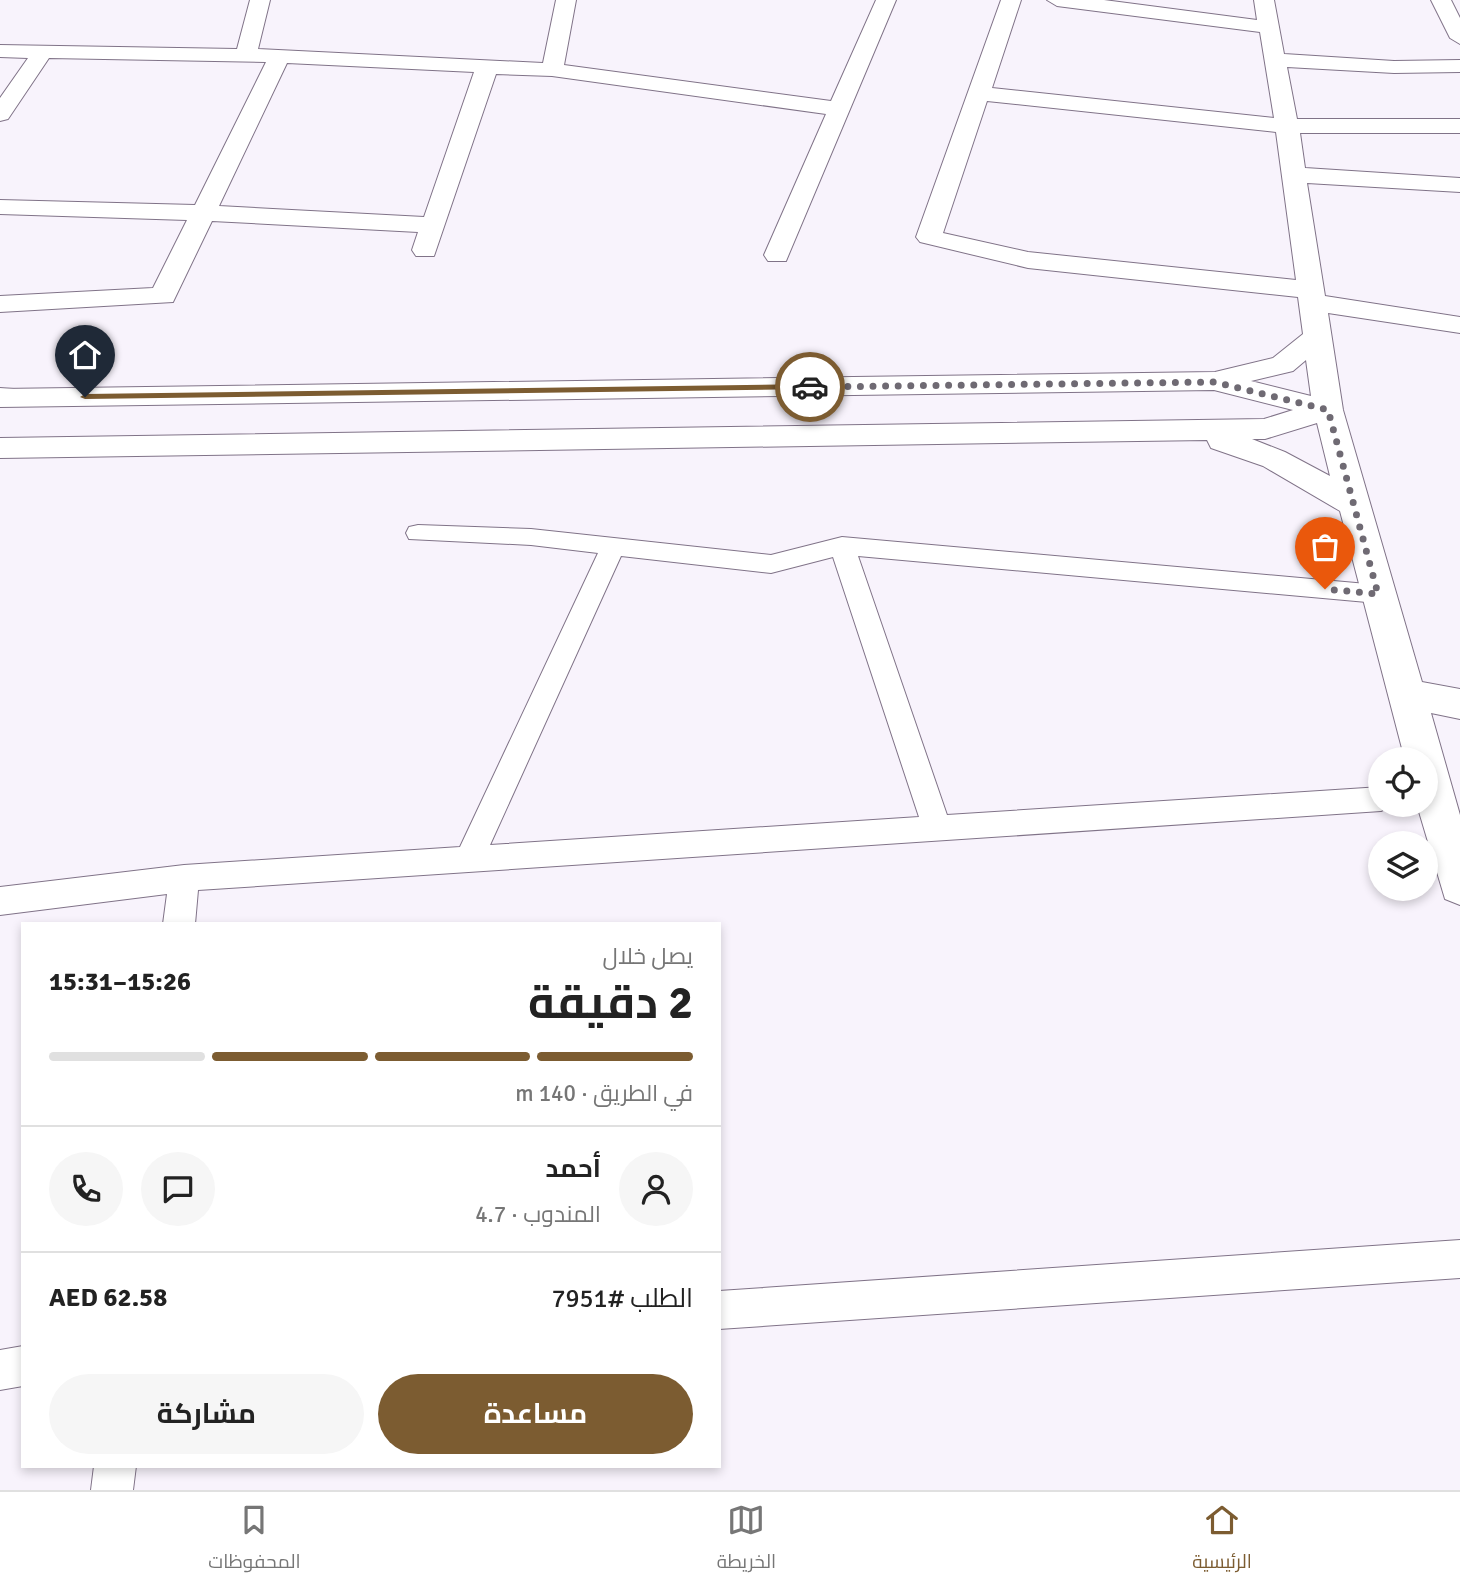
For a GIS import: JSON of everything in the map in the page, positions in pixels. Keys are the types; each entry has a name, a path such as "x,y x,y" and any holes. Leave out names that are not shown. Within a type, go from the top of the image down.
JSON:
{"main road":[{"path":"245,57 260,0"},
{"path":"552,70 565,18 566,0"},
{"path":"776,255 886,0"},
{"path":"1011,0 929,237 1028,260 1311,296 1460,325"},
{"path":"1057,0 1266,14 1287,126 1328,410 1420,747"},
{"path":"1441,0 1460,38"},
{"path":"0,51 280,56 552,70 837,109"},
{"path":"0,114 43,52"},
{"path":"0,304 163,296 280,56"},
{"path":"1275,60 1394,67 1460,66"},
{"path":"425,250 487,67"},
{"path":"978,93 1287,126 1460,126"},
{"path":"1294,176 1460,185"},
{"path":"0,207 202,213 432,226"},
{"path":"0,397 1214,382 1283,365 1317,337"},
{"path":"1214,382 1328,410"},
{"path":"0,448 1265,429 1328,410"},
{"path":"1175,431 1254,448 1299,470 1354,505"},
{"path":"1406,693 1460,704"},
{"path":"1438,812 1460,886"}],"lane":[{"path":"418,533 531,537 771,564 842,545 1378,594"},
{"path":"842,545 937,828"},
{"path":"469,859 613,546"},
{"path":"0,901 184,877 1368,800"},
{"path":"179,922 184,877"},
{"path":"721,1310 1460,1259"},
{"path":"0,1370 21,1366"},
{"path":"112,1490 115,1468"}],"way so far":[{"path":"810,387 1214,382 1328,410 1378,594 1325,589"}],"route":[{"path":"85,397 810,387"}]}
